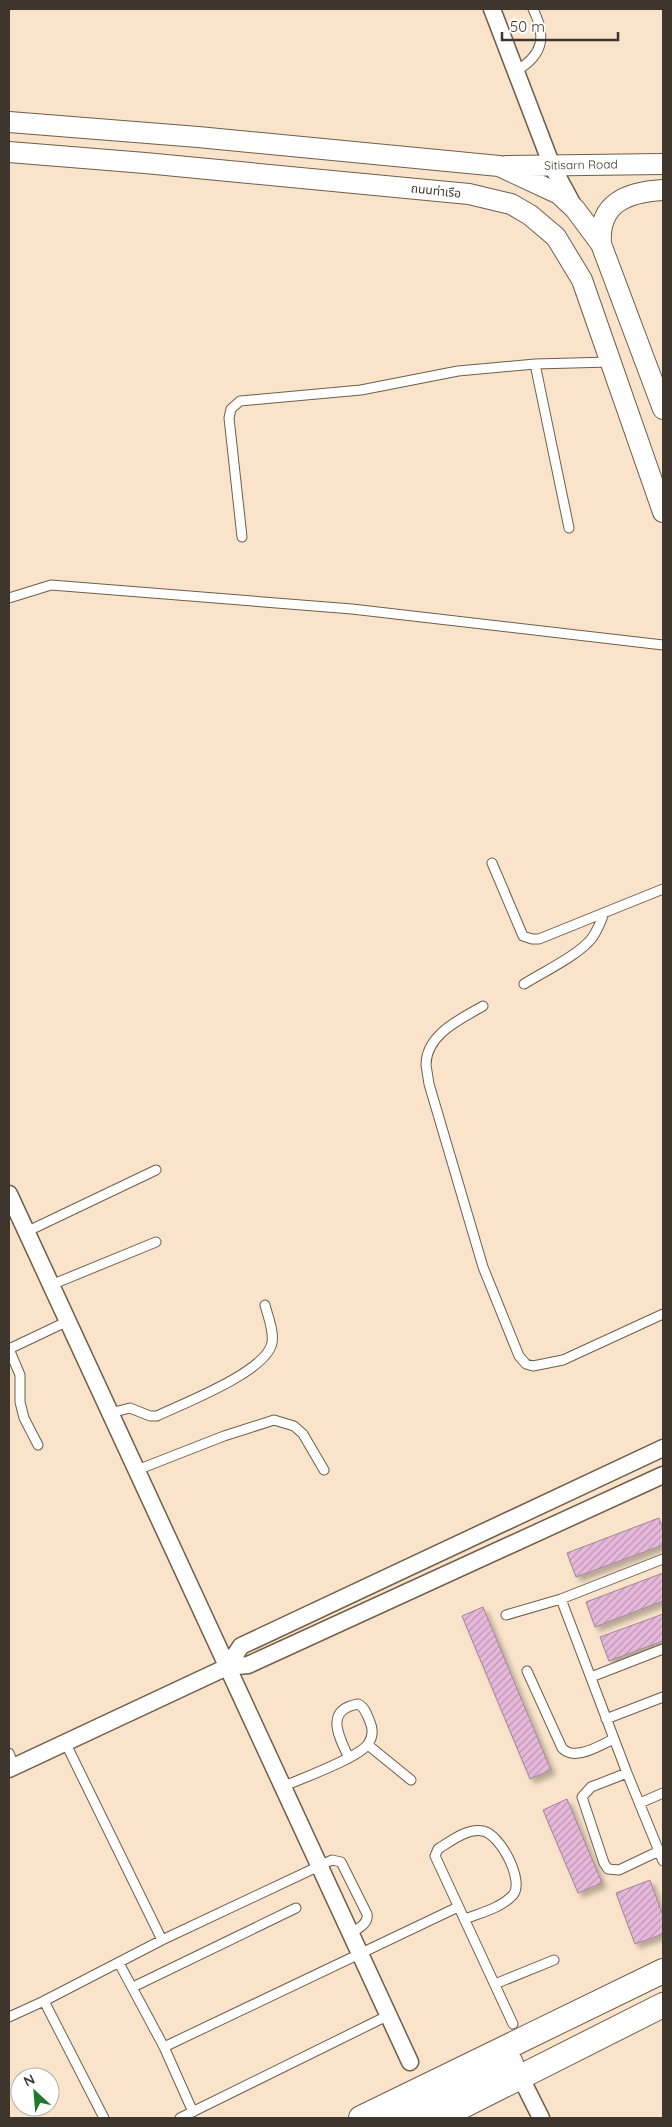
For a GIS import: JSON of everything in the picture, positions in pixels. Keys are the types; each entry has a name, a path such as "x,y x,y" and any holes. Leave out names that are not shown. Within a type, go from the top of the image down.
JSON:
{"main road":[{"path":"360,2118 663,1971"},
{"path":"434,2111 663,1987"},
{"path":"401,2118 434,2111 521,2078 663,2005"}],"street":[{"path":"492,9 552,166 576,209 601,244 663,409"},
{"path":"9,122 188,136 499,166 559,194 576,209"},
{"name":"ถนนท่าเรือ","path":"9,152 469,194 511,204 530,216 556,237 582,280 663,512"},
{"name":"Sitisarn Road","path":"499,166 663,164"},
{"path":"601,244 602,222 612,206 629,196 644,191 663,190"},
{"path":"9,1194 228,1666 387,2016 410,2062"},
{"path":"228,1666 241,1646 663,1448"},
{"path":"11,1762 65,1742 228,1666 248,1665 663,1475"},
{"path":"521,2078 541,2118"}],"lane":[{"path":"516,71 531,62 541,42 539,20 533,9"},
{"path":"242,537 229,418 231,410 240,401 361,390 458,371 536,364 610,362"},
{"path":"536,364 569,528"},
{"path":"9,598 51,585 352,609 663,644"},
{"path":"492,864 523,936 528,938 539,939 663,889"},
{"path":"524,984 582,948 593,938 604,913"},
{"path":"483,1006 442,1031 435,1040 426,1064 429,1084 483,1267 519,1356 526,1364 533,1366 563,1360 663,1314"},
{"path":"26,1232 156,1170"},
{"path":"51,1284 156,1242"},
{"path":"110,1413 130,1408 150,1416 157,1416 220,1386 251,1368 262,1359 272,1344 273,1334 265,1305"},
{"path":"38,1445 24,1418 20,1402 20,1375 9,1349 68,1321"},
{"path":"137,1470 224,1436 274,1420 294,1426 303,1434 324,1470"},
{"path":"506,1615 561,1599 663,1559"},
{"path":"561,1599 627,1773 663,1861"},
{"path":"591,1677 663,1649"},
{"path":"527,1671 562,1748 567,1753 580,1753 614,1739"},
{"path":"606,1719 663,1697"},
{"path":"282,1787 349,1758 368,1745 372,1730 364,1708 358,1704 344,1709 339,1714 336,1725 338,1735 349,1758"},
{"path":"65,1742 162,1940"},
{"path":"368,1745 411,1780"},
{"path":"627,1773 591,1787 582,1798 604,1863 608,1869 619,1870 659,1851"},
{"path":"640,1803 663,1793"},
{"path":"465,1919 499,1905 514,1893 516,1888 513,1870 501,1845 485,1831 472,1831 438,1849 435,1856 513,2024"},
{"path":"9,2017 162,1940 332,1860 340,1862 367,1918 364,1924 350,1934"},
{"path":"164,2048 458,1907"},
{"path":"132,1987 296,1908"},
{"path":"495,1984 554,1960"},
{"path":"119,1963 164,2048 193,2112"},
{"path":"44,2001 104,2118"},
{"path":"180,2118 387,2016"}],"building":[{"path":"659,1518 663,1530 663,1545 576,1577 567,1553"},
{"path":"663,1573 663,1601 595,1627 586,1602"},
{"path":"483,1607 551,1770 530,1779 462,1616"},
{"path":"663,1614 663,1641 609,1661 600,1637"},
{"path":"567,1799 602,1883 578,1893 543,1810"},
{"path":"650,1880 663,1916 663,1934 635,1944 616,1893"}]}
